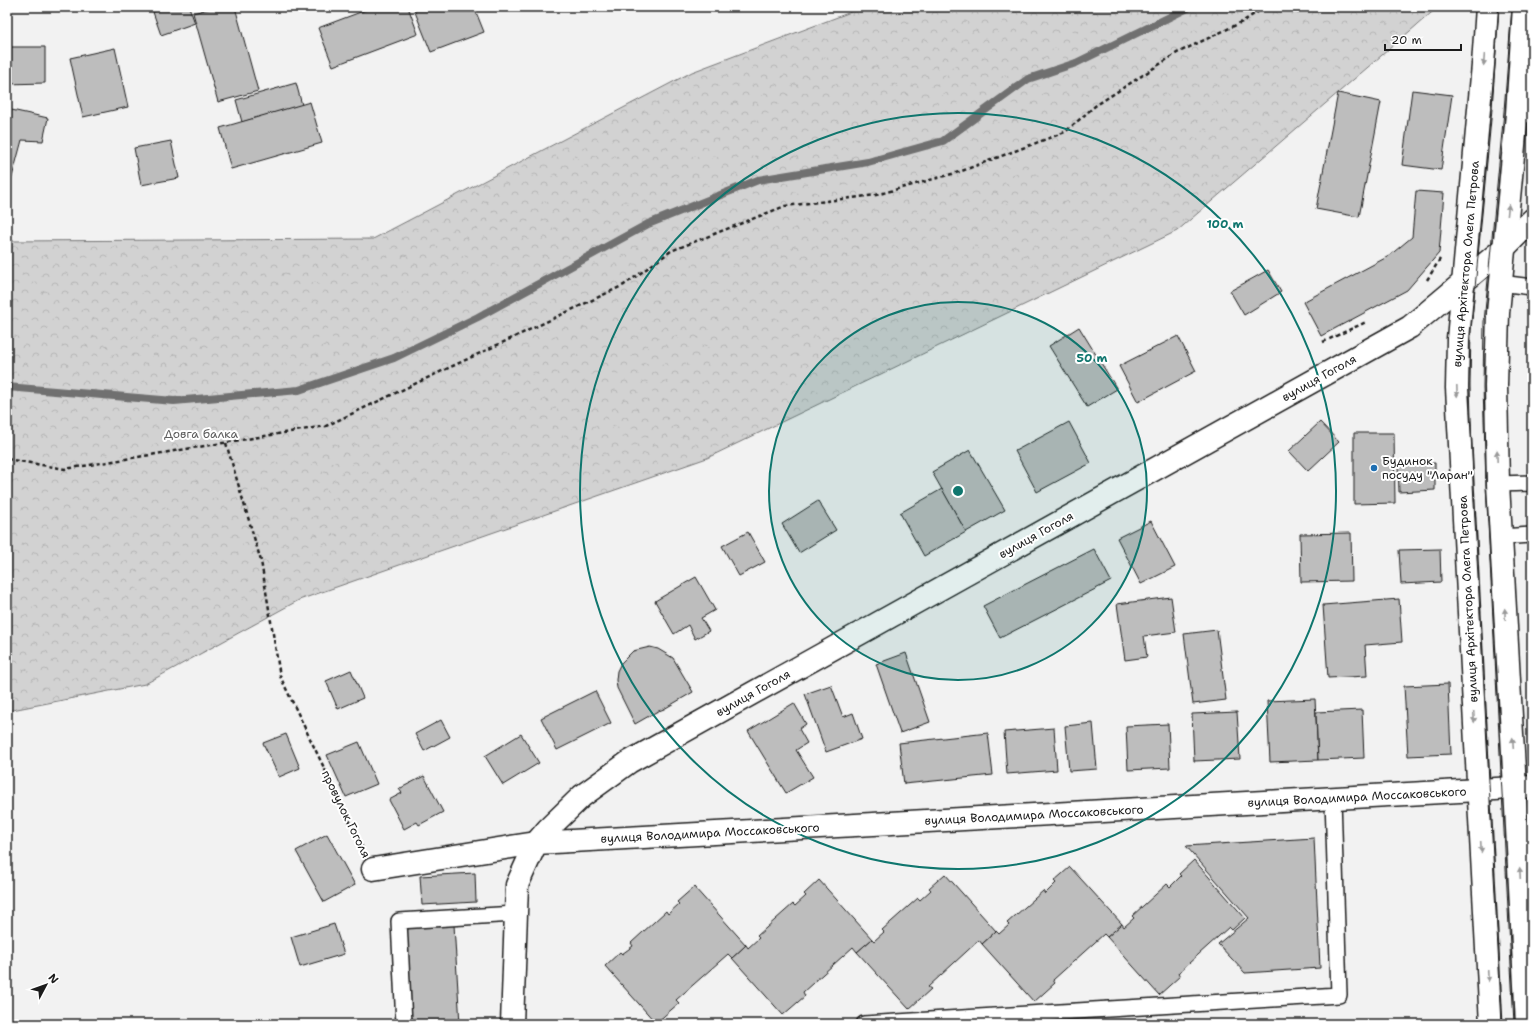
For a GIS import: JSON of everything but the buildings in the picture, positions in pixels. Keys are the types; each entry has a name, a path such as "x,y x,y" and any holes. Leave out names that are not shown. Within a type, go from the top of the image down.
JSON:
{"street":[{"name":"вулиця Архітектора Олега Петрова","path":"1487,7 1483,65 1462,282 1458,339 1457,388 1491,1024"},
{"path":"1524,7 1519,89 1500,283 1496,358 1496,431 1501,537 1524,788 1527,1024"},
{"path":"1519,89 1532,112"},
{"name":"вулиця Гоголя","path":"512,1024 517,884 536,843 548,829 582,796 629,762 1410,327 1504,248 1532,220"},
{"name":"вулиця Володимира Моссаковського","path":"536,843 1524,788"},
{"name":"провулок Гоголя","path":"373,869 536,843"}],"lane":[{"path":"1500,283 1532,287"},
{"path":"1498,484 1532,483"},
{"path":"1501,537 1532,535"},
{"path":"864,1024 1339,995 1333,798"},
{"path":"404,1024 399,921 516,914"}],"path":[{"path":"7,459 65,469 326,426 624,285 671,251 785,206 876,195 959,172 1065,132 1095,106 1177,53 1242,22 1265,7"},
{"path":"1424,283 1442,255"},
{"path":"1323,342 1366,322"},
{"name":"провулок Гоголя","path":"226,443 261,561 280,676 373,869"}],"green space":[{"name":"Довга балка","path":"864,7 1438,7 1177,231 707,458 299,600 145,684 7,711 7,241 373,239 692,72"}],"waterway":[{"path":"7,387 174,401 299,390 394,358 478,317 648,224 758,180 868,162 943,141 1028,79 1076,63 1190,7"}],"tram line":[{"path":"1499,7 1492,109 1471,330 1470,385 1473,484 1502,1024"},
{"path":"1512,7 1504,111 1484,322 1483,387 1486,484 1514,1024"}],"place":[{"name":"Будинок посуду \"Ларан\"","path":"1374,468"}]}
